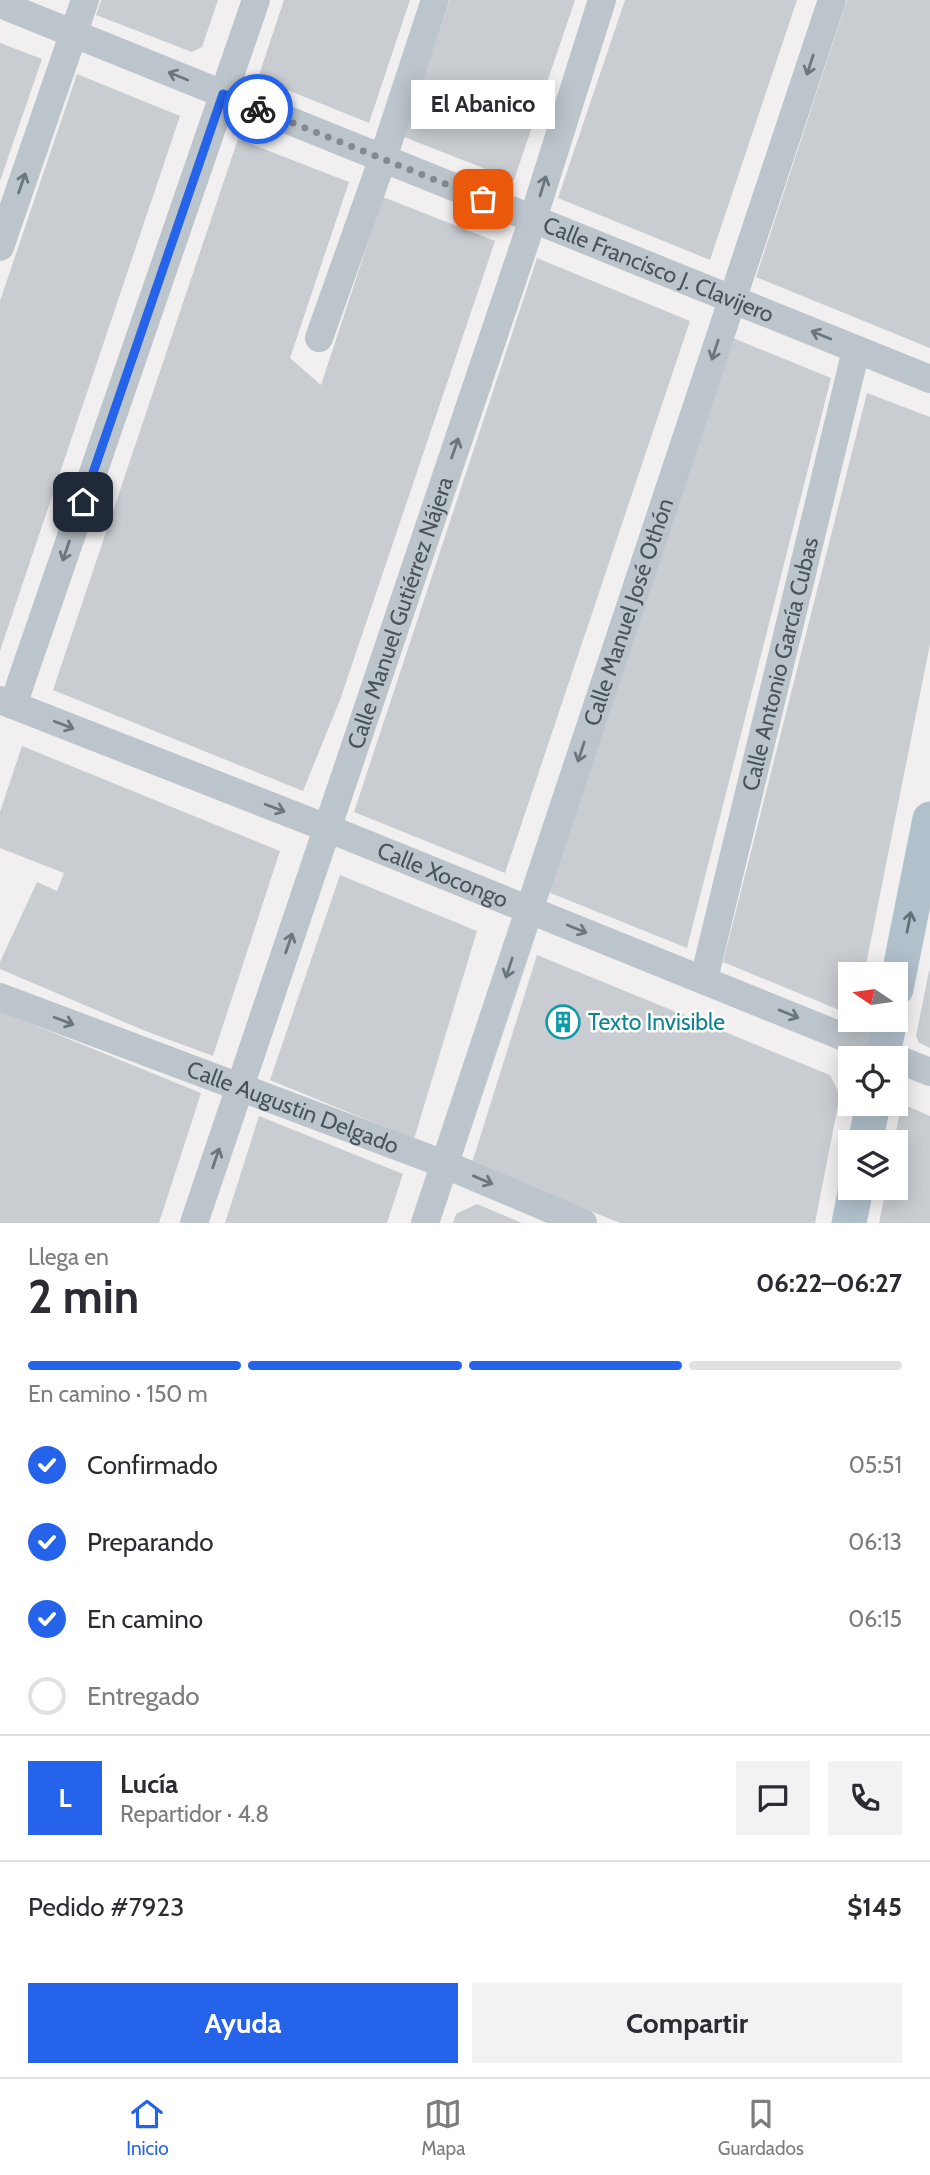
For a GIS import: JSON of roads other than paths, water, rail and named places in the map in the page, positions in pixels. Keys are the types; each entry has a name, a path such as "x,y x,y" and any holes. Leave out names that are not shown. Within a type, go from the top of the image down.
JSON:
{"main road":[{"path":"901,962 930,818"},
{"path":"849,1223 854,1200"}],"street":[{"path":"0,247 85,0"},
{"path":"7,703 256,0"},
{"path":"319,338 383,158 435,0"},
{"name":"Calle Manuel Gutiérrez Nájera","path":"194,1223 533,219 602,0"},
{"name":"Calle Manuel José Othón","path":"425,1223 832,0"},
{"name":"Calle Francisco J. Clavijero","path":"0,4 930,379"},
{"name":"Calle Antonio García Cubas","path":"704,979 856,350"},
{"name":"Calle Xocongo","path":"7,703 704,979 885,1044 930,1072"},
{"name":"Calle Augustin Delgado","path":"0,997 444,1164 583,1223"}],"place":[{"name":"El Abanico","path":"483,199"},
{"name":"Texto Invisible","path":"563,1022"}]}
